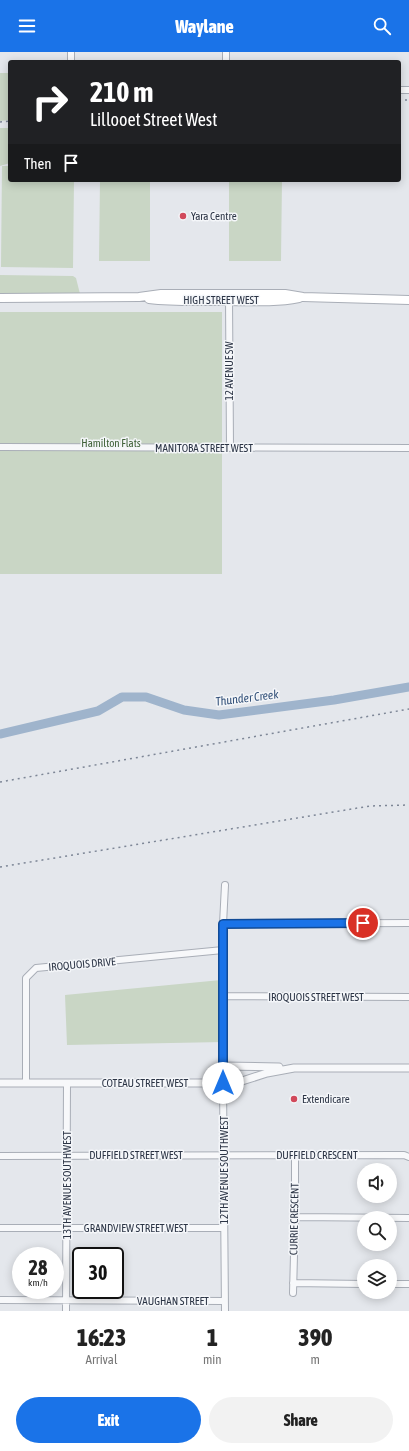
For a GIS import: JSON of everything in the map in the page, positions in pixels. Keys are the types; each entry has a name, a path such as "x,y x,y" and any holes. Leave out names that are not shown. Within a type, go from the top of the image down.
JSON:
{"main road":[{"name":"HIGH STREET WEST","path":"0,298 139,297 162,300 229,297 286,300 303,297 409,300"}],"street":[{"name":"12 AVENUE SW","path":"229,297 230,448"},
{"name":"MANITOBA STREET WEST","path":"0,447 409,448"},
{"name":"12TH AVENUE SOUTHWEST","path":"225,885 223,924 225,1311"},
{"path":"223,924 409,923"},
{"name":"IROQUOIS DRIVE","path":"26,1083 26,978 36,968 223,950"},
{"name":"IROQUOIS STREET WEST","path":"223,996 409,997"},
{"path":"223,1066 294,1068"},
{"name":"COTEAU STREET WEST","path":"0,1083 223,1083 294,1068 409,1068"},
{"name":"13TH AVENUE SOUTHWEST","path":"66,1311 67,1083"},
{"name":"DUFFIELD STREET WEST","path":"0,1156 224,1155"},
{"name":"DUFFIELD CRESCENT","path":"224,1155 409,1156"},
{"name":"CURRIE CRESCENT","path":"293,1293 295,1156"},
{"path":"295,1217 409,1218"},
{"name":"GRANDVIEW STREET WEST","path":"0,1228 224,1228"},
{"path":"293,1283 357,1284"},
{"path":"397,1284 409,1284"},
{"name":"VAUGHAN STREET","path":"0,1300 225,1301"}],"green space":[{"path":"0,73 8,73 8,120 0,121"},
{"path":"0,128 8,128 8,164 0,166"},
{"path":"2,166 8,166 8,182 74,182 73,268 1,267"},
{"path":"100,182 150,182 150,261 99,261"},
{"path":"229,182 282,182 281,261 229,261"},
{"path":"0,275 73,276 76,278 80,294 0,297"},
{"name":"Hamilton Flats","path":"0,312 222,312 222,574 0,574"},
{"path":"221,980 223,1042 67,1045 65,995"}],"waterway":[{"name":"Thunder Creek","path":"0,734 98,711 122,697 146,697 184,710 219,715 334,700 409,687"}],"railway":[{"path":"401,100 409,100"},
{"path":"0,122 8,121"},
{"path":"0,782 409,709"},
{"path":"0,867 370,806 409,805"}],"place":[{"name":"Yara Centre","path":"183,216"},
{"name":"Extendicare","path":"294,1099"}],"route":[{"path":"223,1083 223,924 363,923"}]}
